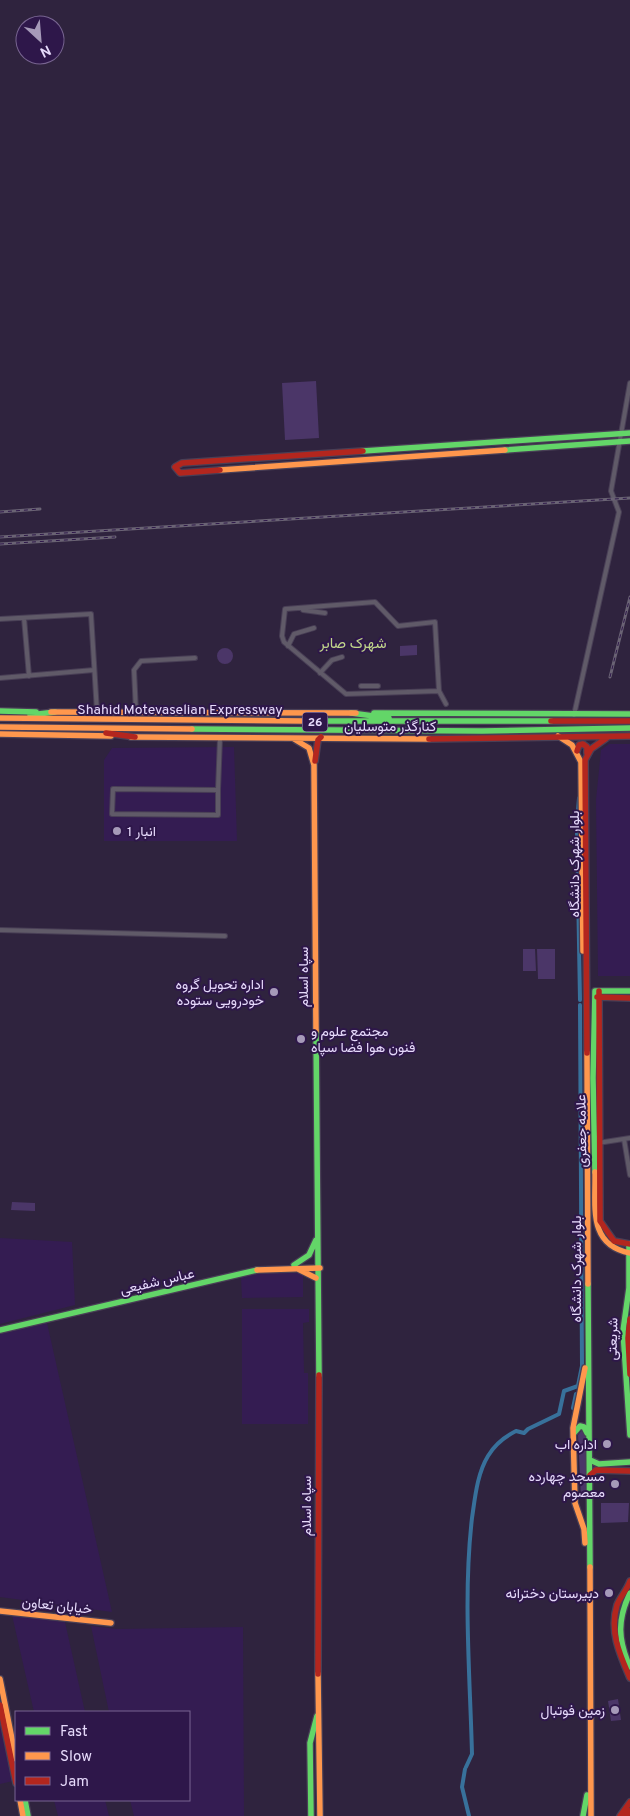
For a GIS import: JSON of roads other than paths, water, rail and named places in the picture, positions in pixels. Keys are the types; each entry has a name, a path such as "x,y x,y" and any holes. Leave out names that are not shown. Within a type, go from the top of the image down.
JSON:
{"main road":[{"path":"630,433 182,463 175,467 180,472 630,441"},
{"path":"465,444 466,453"},
{"path":"270,457 272,466"},
{"name":"کنارگذر متوسلیان","path":"0,711 630,714"},
{"path":"0,718 55,712"},
{"path":"351,713 429,722"},
{"name":"Shahid Motevaselian Expressway","path":"0,718 159,722 630,721"},
{"name":"Shahid Motevaselian Expressway","path":"0,727 473,731 630,728"},
{"path":"63,728 136,737"},
{"name":"کنارگذر متوسلیان","path":"0,734 220,738 630,736"},
{"path":"558,736 576,751 579,745 583,744 587,747 587,753"},
{"path":"587,753 597,743 613,736"},
{"name":"سپاه اسلام","path":"292,738 309,748 314,765 320,1816"},
{"path":"314,765 318,740 322,738"},
{"name":"بلوار شهرک دانشگاه","path":"576,751 580,762 584,827 590,1460 591,1816"},
{"name":"بلوار شهرک دانشگاه","path":"583,1816 588,1784 586,1552 584,1529 575,1496 573,1435 574,1419 584,1385 585,1364 584,827 585,760 587,753"},
{"path":"597,994 630,991"},
{"path":"597,994 630,998"},
{"name":"علامه جعفری","path":"597,994 596,1223 598,1231 614,1248 629,1253"},
{"name":"علامه جعفری","path":"597,1143 602,1226 614,1241 629,1244"},
{"name":"سپاه اسلام","path":"318,1227 316,1240 318,1303"},
{"path":"316,1240 309,1255 294,1266 316,1278"},
{"name":"شریعتی","path":"629,1244 629,1288 622,1331 630,1435"},
{"name":"عباس شفیعی","path":"0,1329 262,1267 318,1266"},
{"name":"شریعتی","path":"630,1319 630,1374"},
{"path":"573,1435 576,1427 582,1426 589,1438"},
{"path":"590,1460 599,1464 630,1462"},
{"path":"590,1474 596,1470 630,1470"},
{"path":"575,1496 583,1501 588,1498 589,1492"},
{"path":"630,1581 617,1605 614,1633 617,1650 630,1678"},
{"path":"630,1593 622,1606 619,1636 630,1667"},
{"name":"خیابان تعاون","path":"0,1611 111,1623"},
{"path":"0,1682 15,1754"},
{"path":"0,1705 15,1778"},
{"name":"سپاه اسلام","path":"311,1816 310,1743 319,1709"},
{"path":"20,1801 23,1816"},
{"path":"25,1801 28,1816"},
{"path":"620,1816 630,1802"},
{"path":"626,1816 630,1811"},
{"path":"583,1816 588,1812 591,1816"}],"street":[{"path":"574,715 619,512 610,491 630,383"},
{"path":"439,692 346,694 288,646 282,636 285,609 374,602 398,626 435,622 439,692 446,704"},
{"path":"301,609 325,613"},
{"path":"0,620 91,614 97,712"},
{"path":"24,618 29,676"},
{"path":"288,646 294,634 314,628"},
{"path":"320,672 332,660 342,657"},
{"path":"136,713 134,670 140,661 195,658"},
{"path":"0,678 94,670"},
{"path":"368,684 369,693"},
{"path":"361,686 368,684 378,686"},
{"path":"218,790 112,789 112,814 218,815 220,738"},
{"path":"0,930 225,936"},
{"path":"597,1143 630,1138"},
{"path":"624,1139 630,1176"}],"waterway":[{"path":"577,824 579,798"},
{"path":"577,831 580,1000"},
{"path":"466,1767 472,1754 468,1636 469,1547 475,1494 479,1478 484,1463 500,1441 516,1431 524,1433 528,1429 559,1414 564,1391 578,1386 582,1366 580,1005"},
{"path":"573,1408 576,1394"},
{"path":"465,1769 462,1787 469,1816"}],"railway":[{"path":"0,537 630,498"},
{"path":"0,512 40,509"},
{"path":"0,544 115,537"},
{"path":"610,677 630,597"}],"place":[{"name":"انبار 1","path":"117,831"},
{"name":"اداره تحویل گروه خودرویی ستوده","path":"274,992"},
{"name":"مجتمع علوم و فنون هوا فضا سپاه","path":"301,1039"},
{"name":"اداره اب","path":"607,1444"},
{"name":"مسجد چهارده معصوم","path":"615,1484"},
{"name":"دبیرستان دخترانه","path":"609,1593"},
{"name":"زمین فوتبال","path":"615,1710"}],"district":[{"name":"شهرک صابر","path":"353,643"}]}
